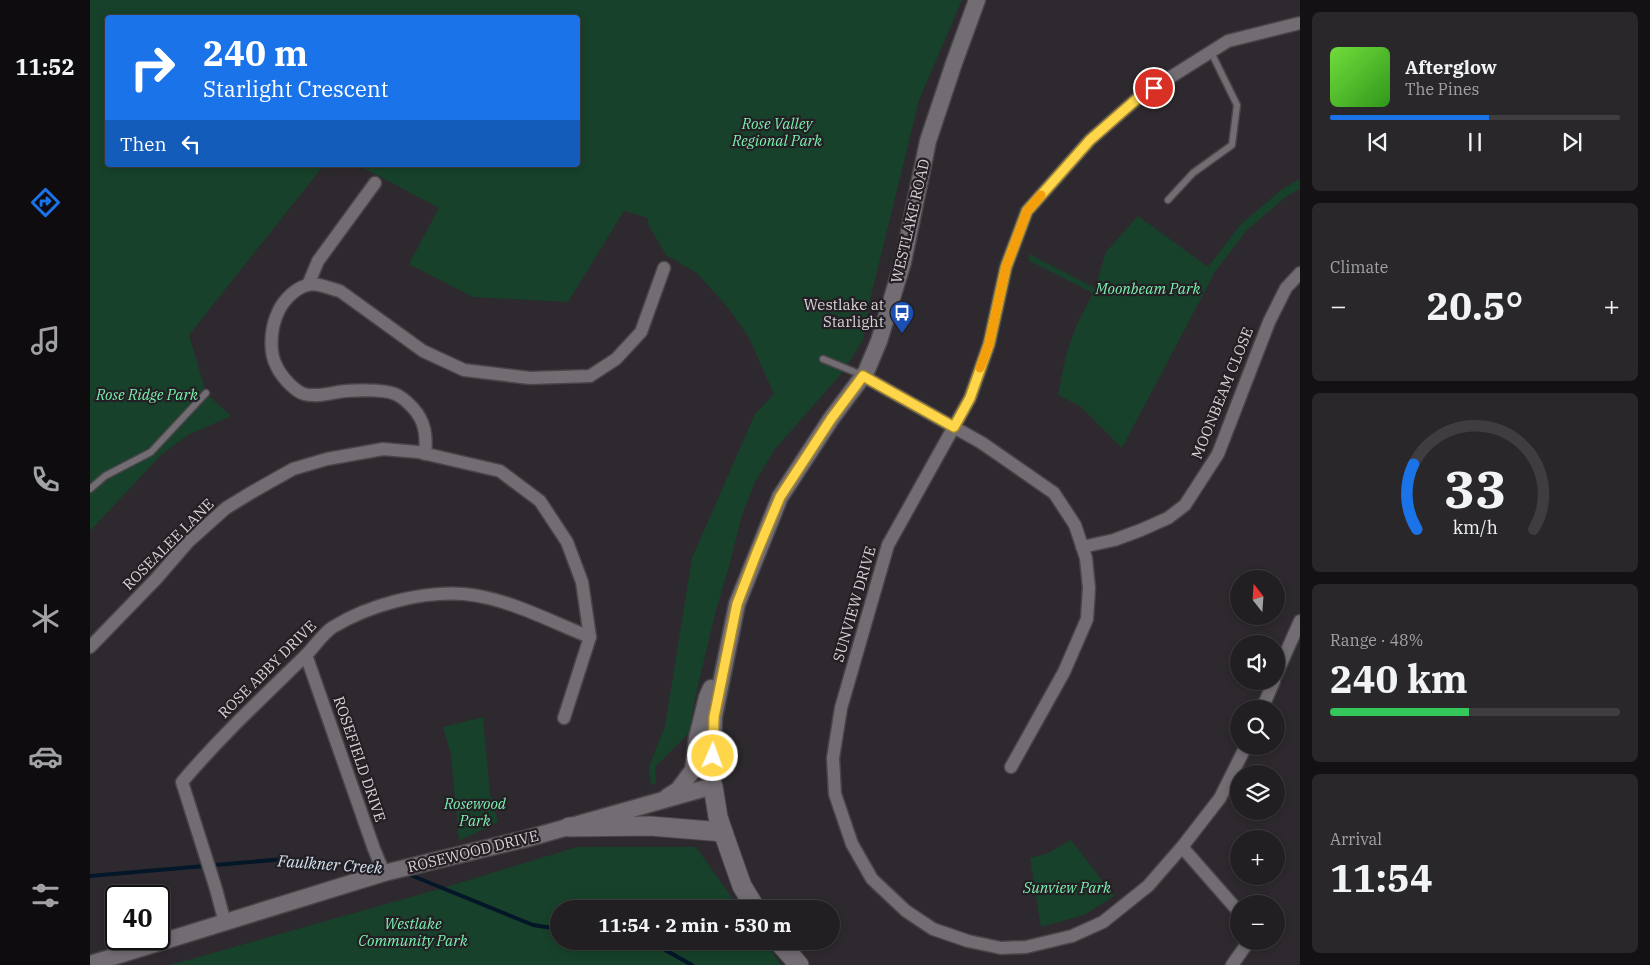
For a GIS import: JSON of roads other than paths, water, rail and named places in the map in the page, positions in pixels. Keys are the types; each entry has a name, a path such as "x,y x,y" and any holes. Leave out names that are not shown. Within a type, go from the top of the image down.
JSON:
{"main road":[{"name":"WESTLAKE ROAD","path":"714,786 718,817 742,886 751,900"},
{"path":"569,827 650,826 723,832"},
{"path":"786,950 799,965"}],"street":[{"name":"WESTLAKE ROAD","path":"714,786 712,775 714,717 737,604 780,497 831,419 863,376 879,341 903,262 928,141 977,0"},
{"name":"SUNVIEW DRIVE","path":"1242,755 1220,798 1182,847 1148,886 1104,922 1072,936 1026,947 1001,948 968,941 933,929 906,911 872,879 852,844 835,794 834,785 833,758 841,708 888,545 970,398 989,344 1006,267 1027,211 1090,140 1139,97 1228,41 1300,23"},
{"path":"308,285 318,261 376,183"},
{"path":"425,454 426,444 421,417 405,399 393,393 362,390 318,395 304,394 280,374 274,361 272,344 274,324 278,310 288,296 308,285 340,291 422,351 464,370 530,378 590,376 616,359 641,332 664,268"},
{"name":"MOONBEAM CLOSE","path":"1082,547 1114,540 1140,530 1168,518 1185,505 1218,454 1269,322 1286,288 1300,273"},
{"path":"863,376 982,443 1054,493 1075,525 1086,558 1089,588 1087,618 1064,672 1011,767"},
{"name":"ROSEALEE LANE","path":"90,647 188,542 226,508 293,469 327,459 383,449 425,454 500,471 540,501 567,542 582,582 590,637"},
{"name":"ROSE ABBY DRIVE","path":"225,923 182,782 209,750 306,656 330,628 357,613 386,603 436,595 464,594 506,603 590,637"},
{"path":"1285,655 1300,621"},
{"path":"564,718 590,637"},
{"path":"662,800 678,790 693,770 697,738 707,697 727,654"},
{"name":"ROSEFIELD DRIVE","path":"306,656 384,873"},
{"name":"ROSEWOOD DRIVE","path":"90,964 384,873 529,838 714,786"},
{"path":"1182,847 1230,902"},
{"path":"1232,965 1243,950"}],"lane":[{"path":"1168,200 1193,174 1232,145 1237,105 1211,52"},
{"path":"823,359 863,376"},
{"path":"90,489 105,476 151,452 206,393"}],"waterway":[{"name":"Faulkner Creek","path":"90,876 284,859 379,868"},
{"name":"Faulkner Creek","path":"408,874 533,925 550,928"},
{"name":"Faulkner Creek","path":"665,950 692,965"}],"place":[{"name":"Westlake at Starlight","path":"902,334"}],"park label":[{"name":"Rose Valley Regional Park","path":"777,132"},
{"name":"Moonbeam Park","path":"1148,288"},
{"name":"Rose Ridge Park","path":"147,394"},
{"name":"Rosewood Park","path":"475,812"},
{"name":"Sunview Park","path":"1067,887"},
{"name":"Westlake Community Park","path":"413,932"}]}
